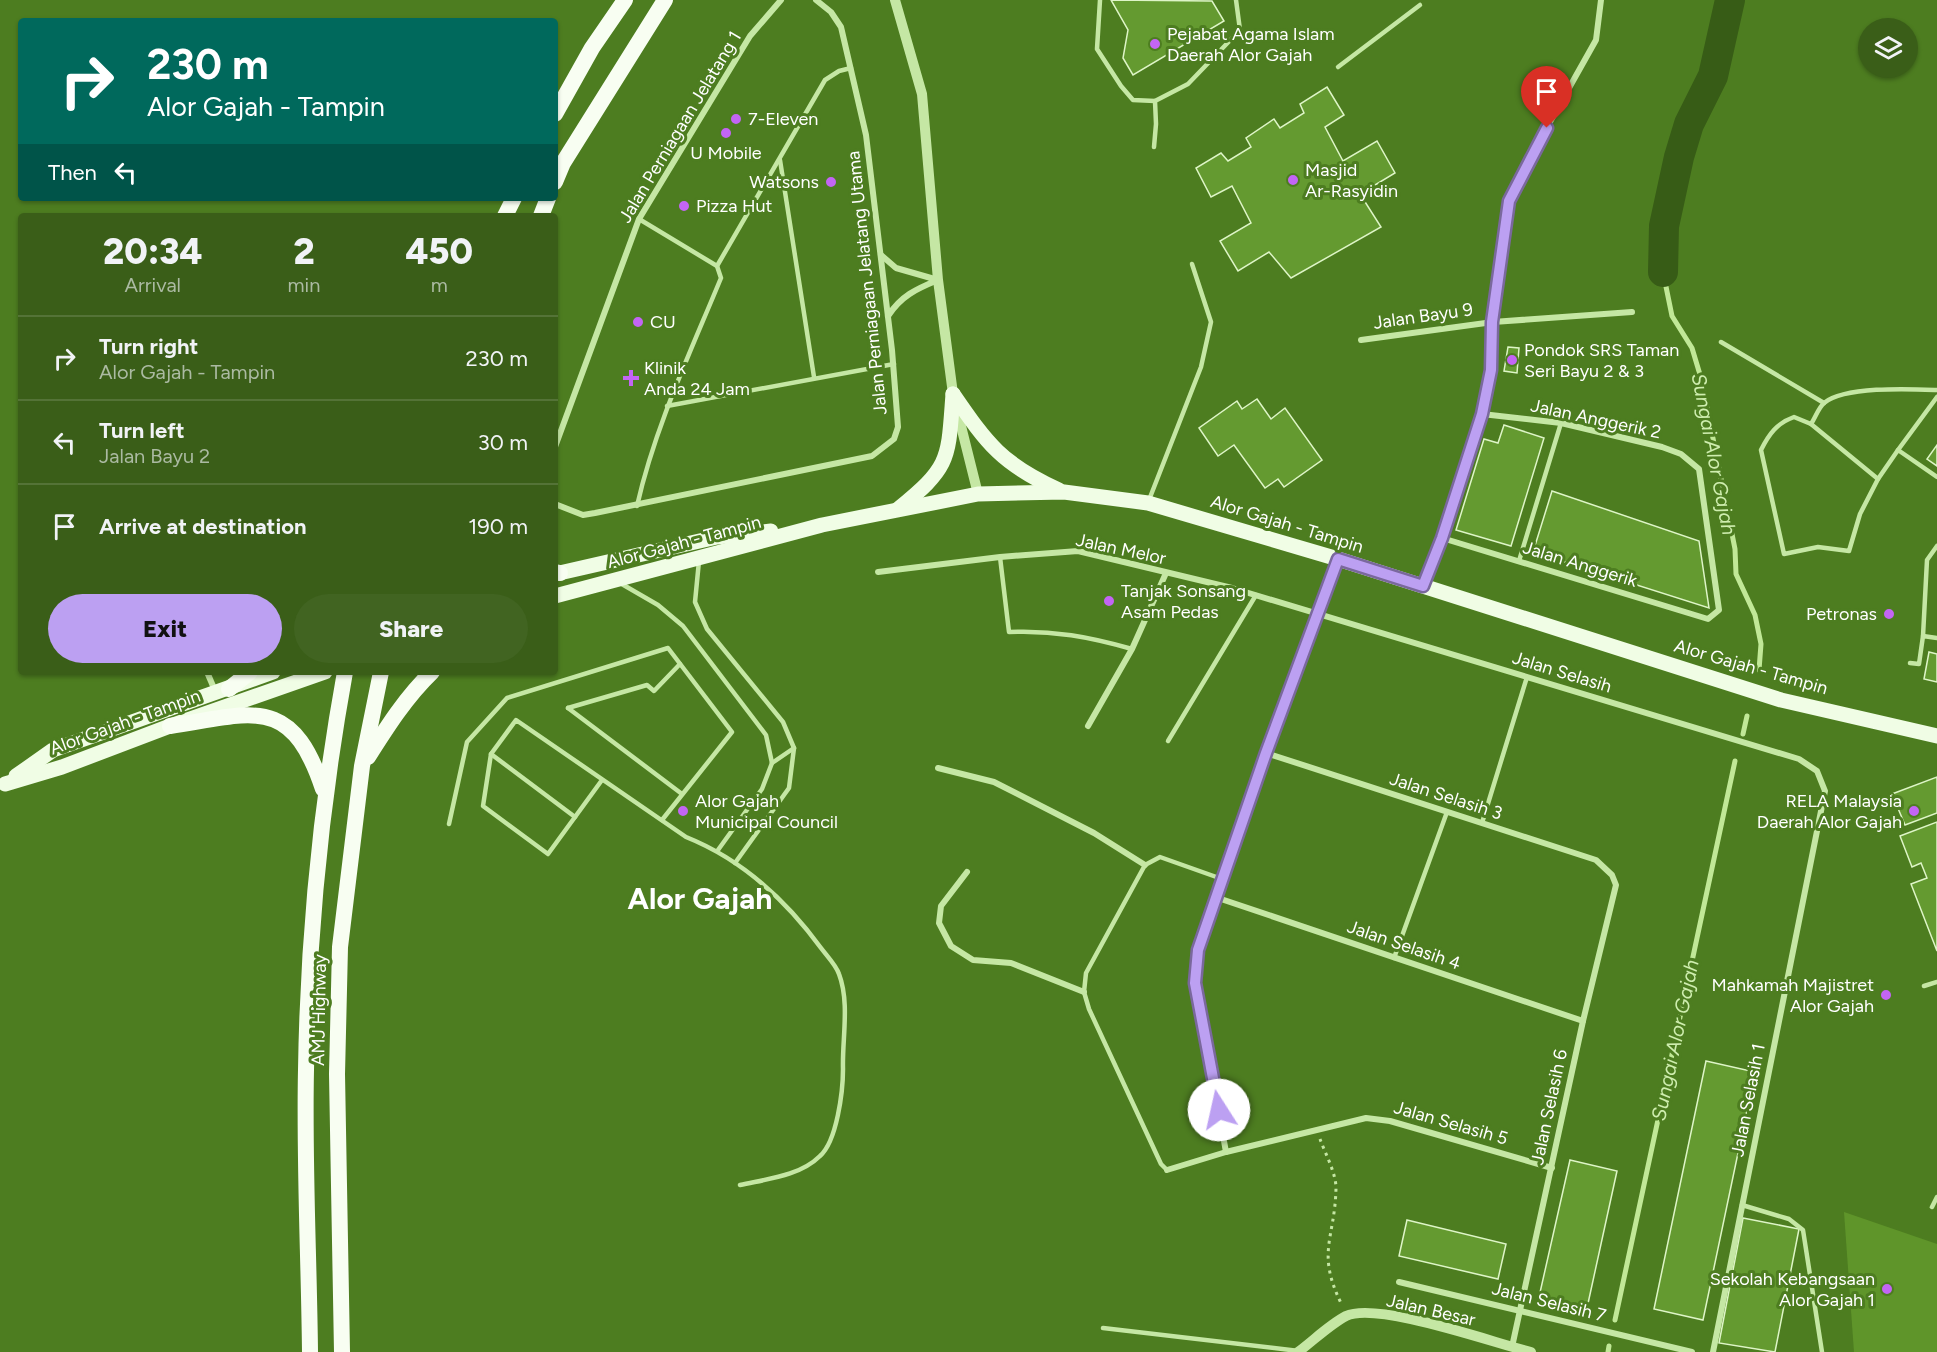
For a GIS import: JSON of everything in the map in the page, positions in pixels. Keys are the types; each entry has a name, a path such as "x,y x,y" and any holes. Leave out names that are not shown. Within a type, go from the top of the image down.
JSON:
{"highway":[{"path":"558,109 592,48 625,0"},
{"path":"558,175 563,163 665,0"},
{"path":"222,691 246,675"},
{"name":"AMJ Highway","path":"310,1352 305,1071 310,945 324,793 344,675"},
{"name":"AMJ Highway","path":"342,1352 337,1074 340,947 362,766 380,675"},
{"path":"362,766 390,721 416,687 429,675"},
{"path":"170,726 255,714 276,720 295,732 308,753 324,793"}],"main road":[{"path":"953,394 999,455 1022,472 1064,492"},
{"path":"895,511 927,485 940,469 949,450 953,394"},
{"name":"Alor Gajah - Tampin","path":"558,595 822,525 978,494 1064,492 1148,503 1338,559 1781,700 1937,736"},
{"name":"Alor Gajah - Tampin","path":"558,573 717,537 822,525"},
{"path":"3,785 53,750 265,675"},
{"name":"Alor Gajah - Tampin","path":"3,785 62,767 170,726 316,675"}],"street":[{"name":"Jalan Perniagaan Jelatang 1","path":"558,439 639,219 750,36 781,0"},
{"name":"Jalan Perniagaan Jelatang Utama","path":"558,505 583,515 637,506 872,456 894,439 898,427 894,364 866,135 841,27 831,12 816,0"},
{"path":"1423,586 1442,538 1482,414 1491,370 1492,322 1509,201 1537,145 1596,40 1600,0"},
{"path":"895,2 922,94 938,280 953,394 978,494"},
{"path":"880,255 896,268 938,280"},
{"path":"888,316 898,301 911,291 938,280"},
{"name":"Jalan Bayu 9","path":"1361,340 1492,322 1632,312"},
{"name":"Jalan Anggerik 2","path":"1482,414 1561,423 1662,447 1681,454 1699,469 1719,610 1708,619"},
{"name":"Jalan Anggerik","path":"1442,538 1708,619"},
{"name":"Jalan Melor","path":"878,572 1000,557 1078,551 1256,595 1317,614"},
{"path":"1226,1152 1195,983 1198,950 1266,753 1338,559"},
{"path":"1089,726 1132,649 1166,573"},
{"name":"Jalan Selasih","path":"1317,614 1799,759"},
{"path":"209,675 222,691"},
{"name":"Jalan Selasih 3","path":"1266,753 1596,860 1612,875"},
{"name":"Jalan Selasih 1","path":"1713,1352 1825,791 1817,771 1799,759"},
{"path":"938,768 994,782 1094,833 1145,865"},
{"path":"967,872 940,906 939,923 951,946 973,960 1011,963 1084,992"},
{"name":"Jalan Selasih 6","path":"1512,1347 1583,1021 1616,885 1612,875"},
{"name":"Jalan Selasih 4","path":"1215,897 1583,1021"},
{"name":"Jalan Selasih 5","path":"1167,1170 1226,1152 1366,1118 1390,1120 1552,1168"},
{"name":"Jalan Selasih 7","path":"1399,1282 1692,1352"},
{"name":"Jalan Besar","path":"1348,1316 1386,1315 1426,1323 1531,1352"},
{"path":"1298,1352 1348,1316"}],"lane":[{"path":"1100,0 1097,49 1133,100 1155,101 1188,84 1240,30 1236,0"},
{"path":"1338,67 1420,5"},
{"path":"717,266 825,80 838,71 851,68"},
{"path":"1154,147 1155,101"},
{"path":"780,158 814,376"},
{"path":"637,506 644,476 667,406 721,278 717,266 639,219"},
{"path":"1148,503 1201,367 1211,322 1192,264"},
{"path":"1721,342 1824,404"},
{"path":"667,406 814,376 894,364"},
{"path":"1811,424 1824,404 1849,394 1881,389 1937,390"},
{"path":"1878,479 1811,424 1794,417 1783,421 1768,435 1761,450 1784,554 1818,546 1849,551 1860,514 1878,479 1937,397"},
{"path":"1520,561 1561,423"},
{"path":"1898,450 1937,477"},
{"path":"1910,663 1918,664 1923,636 1927,560 1937,546"},
{"path":"1000,557 1009,632 1045,630 1089,636 1132,649"},
{"path":"699,558 695,602 708,629 783,722 794,748 789,788 735,863"},
{"path":"614,580 658,605 683,626 766,735 772,763 762,789 718,850"},
{"path":"1168,741 1256,595"},
{"path":"1923,636 1937,638"},
{"path":"449,824 467,742 507,698 668,648 732,732 662,820"},
{"path":"680,664 654,691 647,685 567,708 682,794"},
{"path":"1482,823 1527,677"},
{"path":"602,780 548,854 483,806 491,754 516,720 602,780 613,784 686,837 718,850 735,863 783,901 839,973 843,998 843,1086 833,1134 821,1155 796,1172 740,1185"},
{"path":"772,763 794,748"},
{"path":"491,754 575,817"},
{"path":"1394,958 1448,812"},
{"path":"1167,1170 1161,1164 1089,1009 1084,992 1086,974 1145,865 1160,857 1222,879"},
{"path":"1924,986 1937,981"},
{"path":"1932,1208 1937,1197"},
{"path":"1742,1205 1789,1219 1803,1230 1822,1352"},
{"path":"1103,1328 1298,1352"}],"path":[{"path":"1316,1129 1336,1186 1326,1261 1333,1287 1348,1316"}],"green space":[{"name":"Sekolah Kebangsaan Alor Gajah 1","path":"1844,1212 1937,1244 1937,1352 1854,1352"}],"building":[{"name":"Pejabat Agama Islam Daerah Alor Gajah","path":"1111,0 1212,1 1224,21 1133,75 1123,58 1128,30"},
{"name":"Masjid Ar-Rasyidin","path":"1327,87 1344,115 1325,127 1343,161 1377,141 1395,173 1360,194 1381,227 1291,278 1269,252 1238,271 1220,241 1251,223 1232,186 1211,197 1196,168 1221,153 1228,161 1251,147 1246,138 1274,119 1280,128 1304,113 1300,104"},
{"name":"Pondok SRS Taman Seri Bayu 2 & 3","path":"1508,347 1519,348 1517,373 1504,371"},
{"path":"1257,399 1271,419 1285,408 1322,460 1284,487 1278,479 1265,488 1234,445 1218,456 1199,428 1237,401 1242,409"},
{"path":"1504,425 1544,438 1511,546 1456,530 1484,439 1498,443"},
{"path":"1937,445 1937,466 1927,459"},
{"path":"1552,491 1699,541 1709,608 1533,552"},
{"path":"1929,652 1937,654 1937,682 1924,679"},
{"path":"1937,777 1937,813 1905,825 1892,794"},
{"path":"1937,822 1937,951 1911,884 1927,878 1921,863 1912,867 1900,836"},
{"path":"1706,1061 1755,1072 1703,1320 1654,1309"},
{"path":"1570,1160 1617,1171 1587,1308 1539,1297"},
{"path":"1743,1218 1799,1229 1775,1352 1719,1343"},
{"path":"1407,1220 1506,1244 1498,1279 1399,1256"}],"waterway":[{"name":"Sungai Alor Gajah","path":"1663,272 1664,226 1679,157 1689,124 1713,76 1730,0"},
{"name":"Sungai Alor Gajah","path":"1663,272 1672,316 1692,348 1701,378 1735,549 1736,574 1755,615 1761,644 1759,670"},
{"name":"Sungai Alor Gajah","path":"1743,734 1747,716"},
{"name":"Sungai Alor Gajah","path":"1615,1320 1735,761"},
{"name":"Sungai Alor Gajah","path":"1608,1352 1609,1346"}],"place":[{"name":"Pejabat Agama Islam Daerah Alor Gajah","path":"1155,44"},
{"name":"7-Eleven","path":"736,119"},
{"name":"U Mobile","path":"726,133"},
{"name":"Masjid Ar-Rasyidin","path":"1293,180"},
{"name":"Watsons","path":"831,182"},
{"name":"Pizza Hut","path":"684,206"},
{"name":"CU","path":"638,322"},
{"name":"Pondok SRS Taman Seri Bayu 2 & 3","path":"1512,360"},
{"name":"Klinik Anda 24 Jam","path":"631,378"},
{"name":"Tanjak Sonsang Asam Pedas","path":"1109,601"},
{"name":"Petronas","path":"1889,614"},
{"name":"Alor Gajah Municipal Council","path":"683,811"},
{"name":"RELA Malaysia Daerah Alor Gajah","path":"1914,811"},
{"name":"Mahkamah Majistret Alor Gajah","path":"1886,995"},
{"name":"Sekolah Kebangsaan Alor Gajah 1","path":"1887,1289"}],"district":[{"name":"Alor Gajah","path":"700,898"}],"route":[{"path":"1219,1110 1195,983 1198,950 1266,753 1338,559 1423,586 1442,538 1482,414 1491,370 1492,322 1509,201 1547,128"}]}
